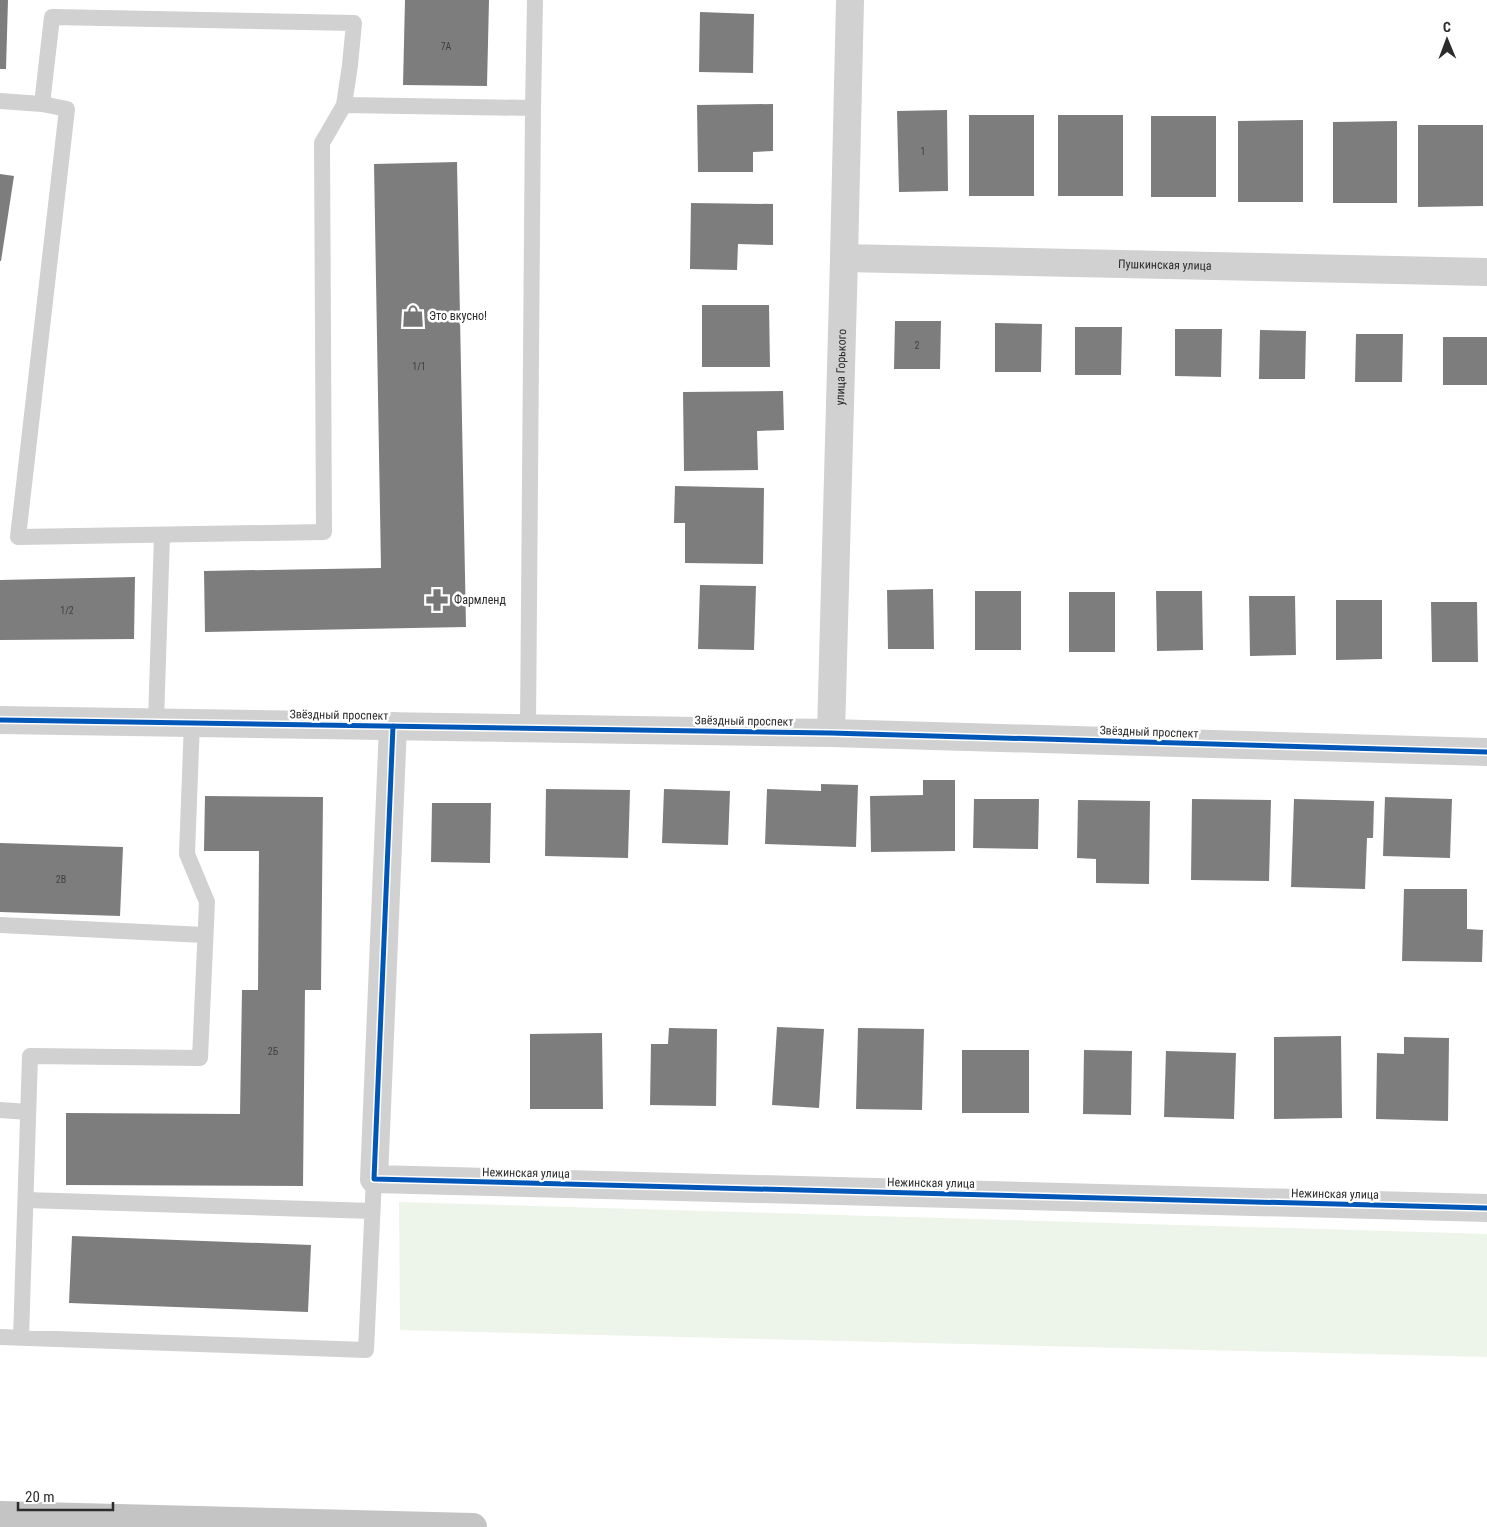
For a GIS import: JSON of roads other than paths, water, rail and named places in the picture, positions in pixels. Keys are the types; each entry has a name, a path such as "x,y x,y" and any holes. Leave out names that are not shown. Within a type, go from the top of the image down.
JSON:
{"main road":[{"path":"0,1515 473,1527"}],"street":[{"name":"улица Горького","path":"831,733 850,0"},
{"name":"Пушкинская улица","path":"844,258 1487,272"},
{"name":"Звёздный проспект","path":"0,720 831,733 1487,752"},
{"path":"374,1179 394,726"},
{"name":"Нежинская улица","path":"374,1179 1487,1208"}],"lane":[{"path":"528,728 535,0"},
{"path":"0,101 42,104 68,109 18,537 324,532 322,143 344,105 354,23 52,17 42,104"},
{"path":"344,105 533,108"},
{"path":"156,722 162,535"},
{"path":"21,1338 30,1056 200,1058 204,935 207,902 187,854 192,722"},
{"path":"0,925 204,935"},
{"path":"0,1110 28,1112"},
{"path":"0,1337 366,1350 374,1179"},
{"path":"26,1200 372,1211"}],"place":[{"name":"Это вкусно!","path":"413,316"},
{"name":"Фармленд","path":"437,600"}]}
